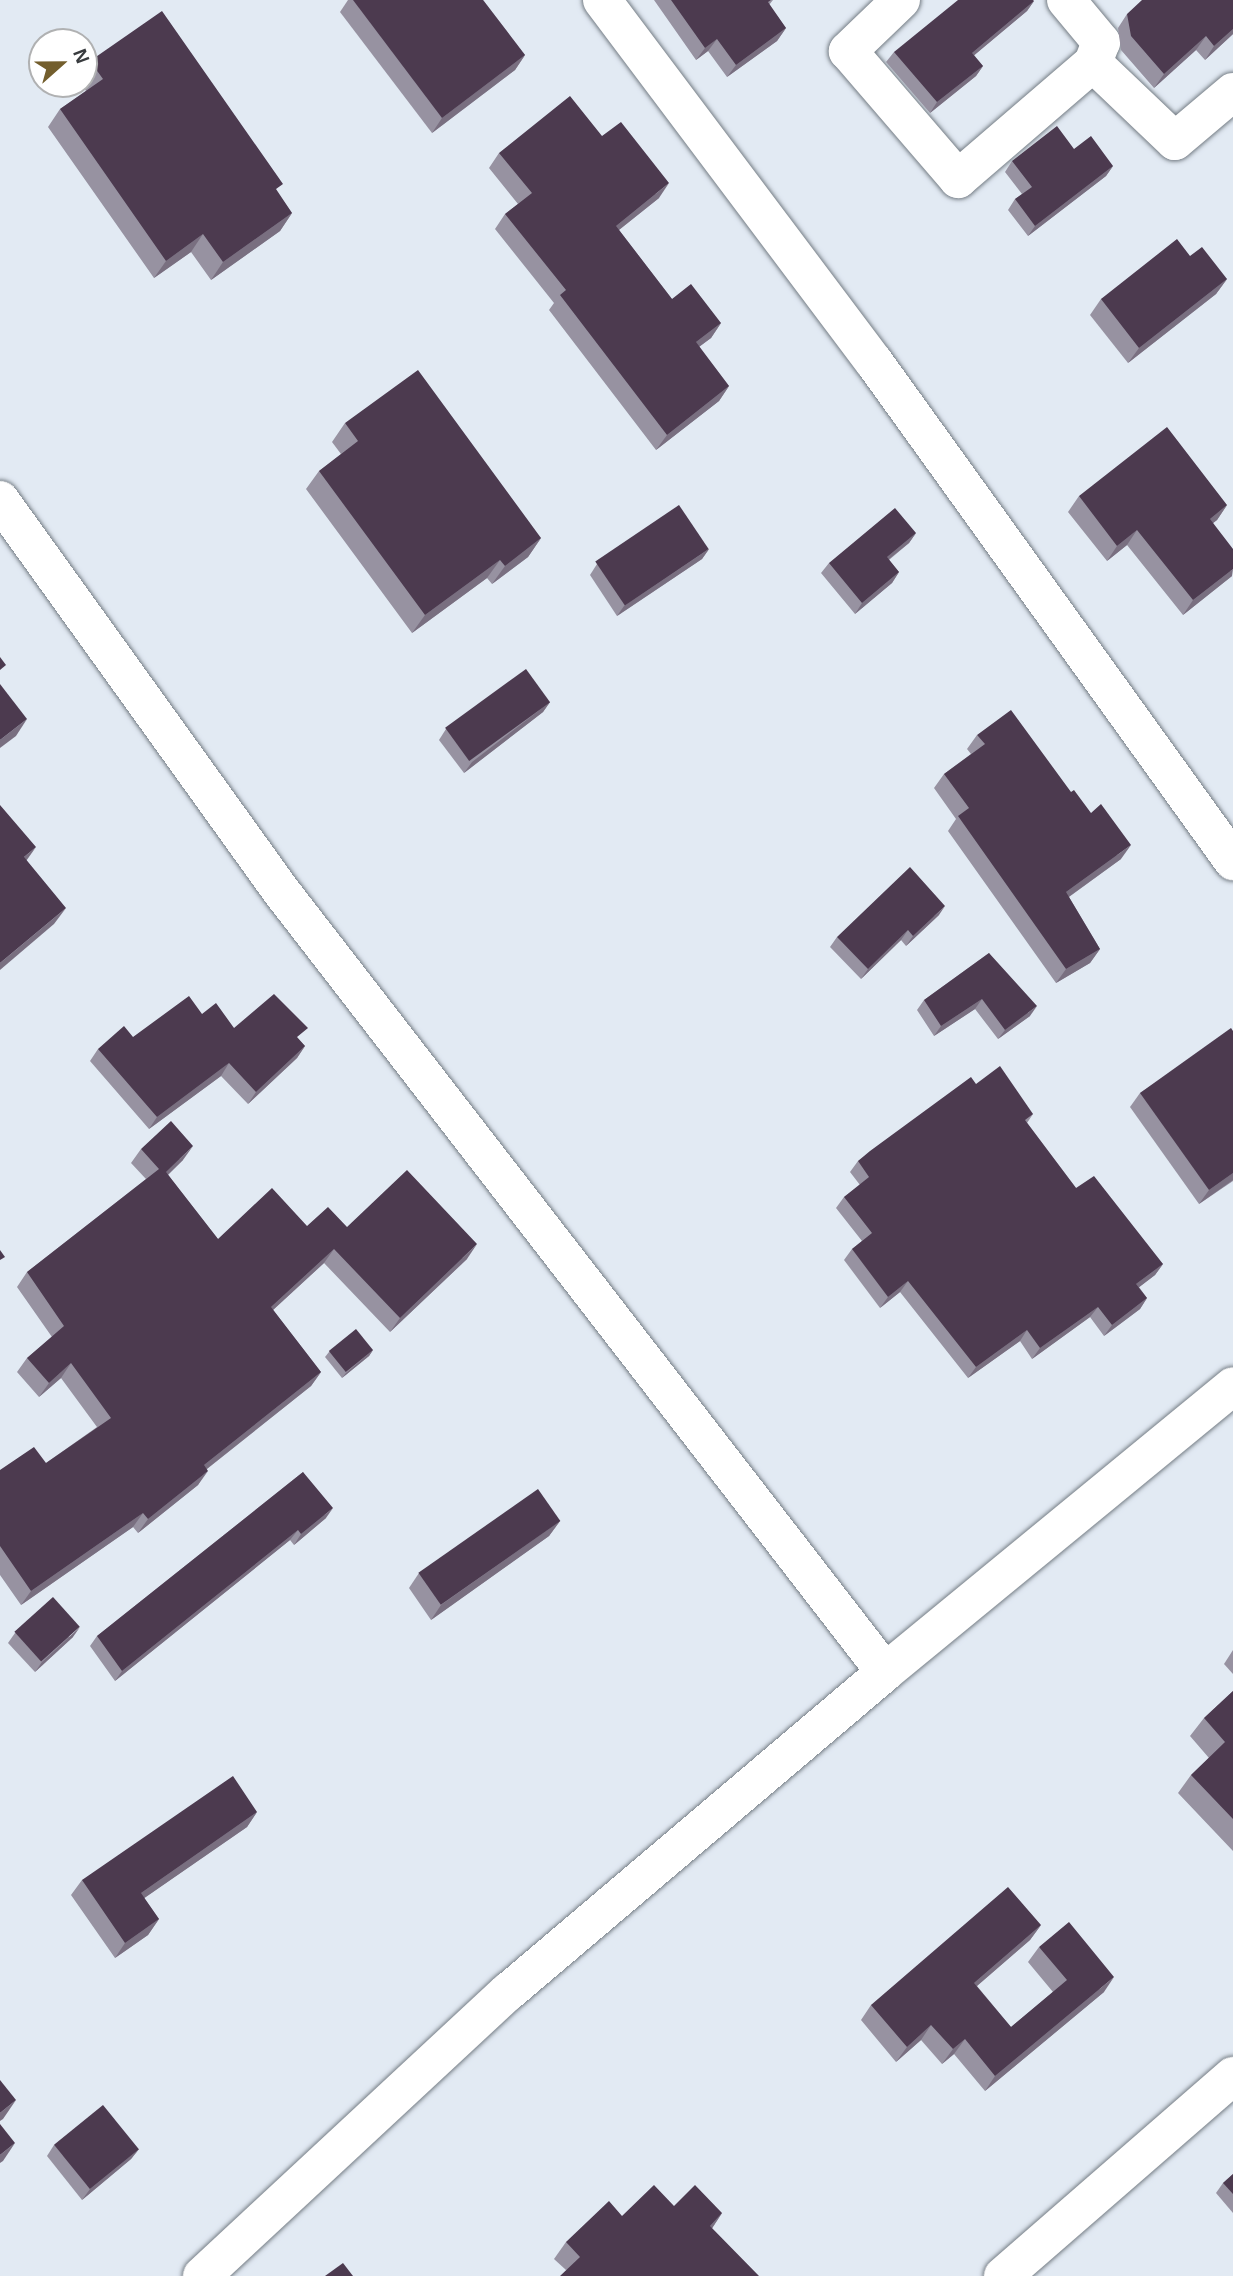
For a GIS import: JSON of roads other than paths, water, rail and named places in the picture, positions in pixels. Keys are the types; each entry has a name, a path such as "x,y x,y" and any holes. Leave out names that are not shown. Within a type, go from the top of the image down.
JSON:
{"street":[{"path":"602,0 874,362 1233,861"},
{"path":"901,0 848,51 958,179 1093,63 1101,41 1066,0"},
{"path":"1093,63 1175,141 1233,92"},
{"path":"0,500 281,891 885,1672"},
{"path":"202,2276 508,1992 885,1672 1233,1386"},
{"path":"1003,2276 1233,2076"}]}
